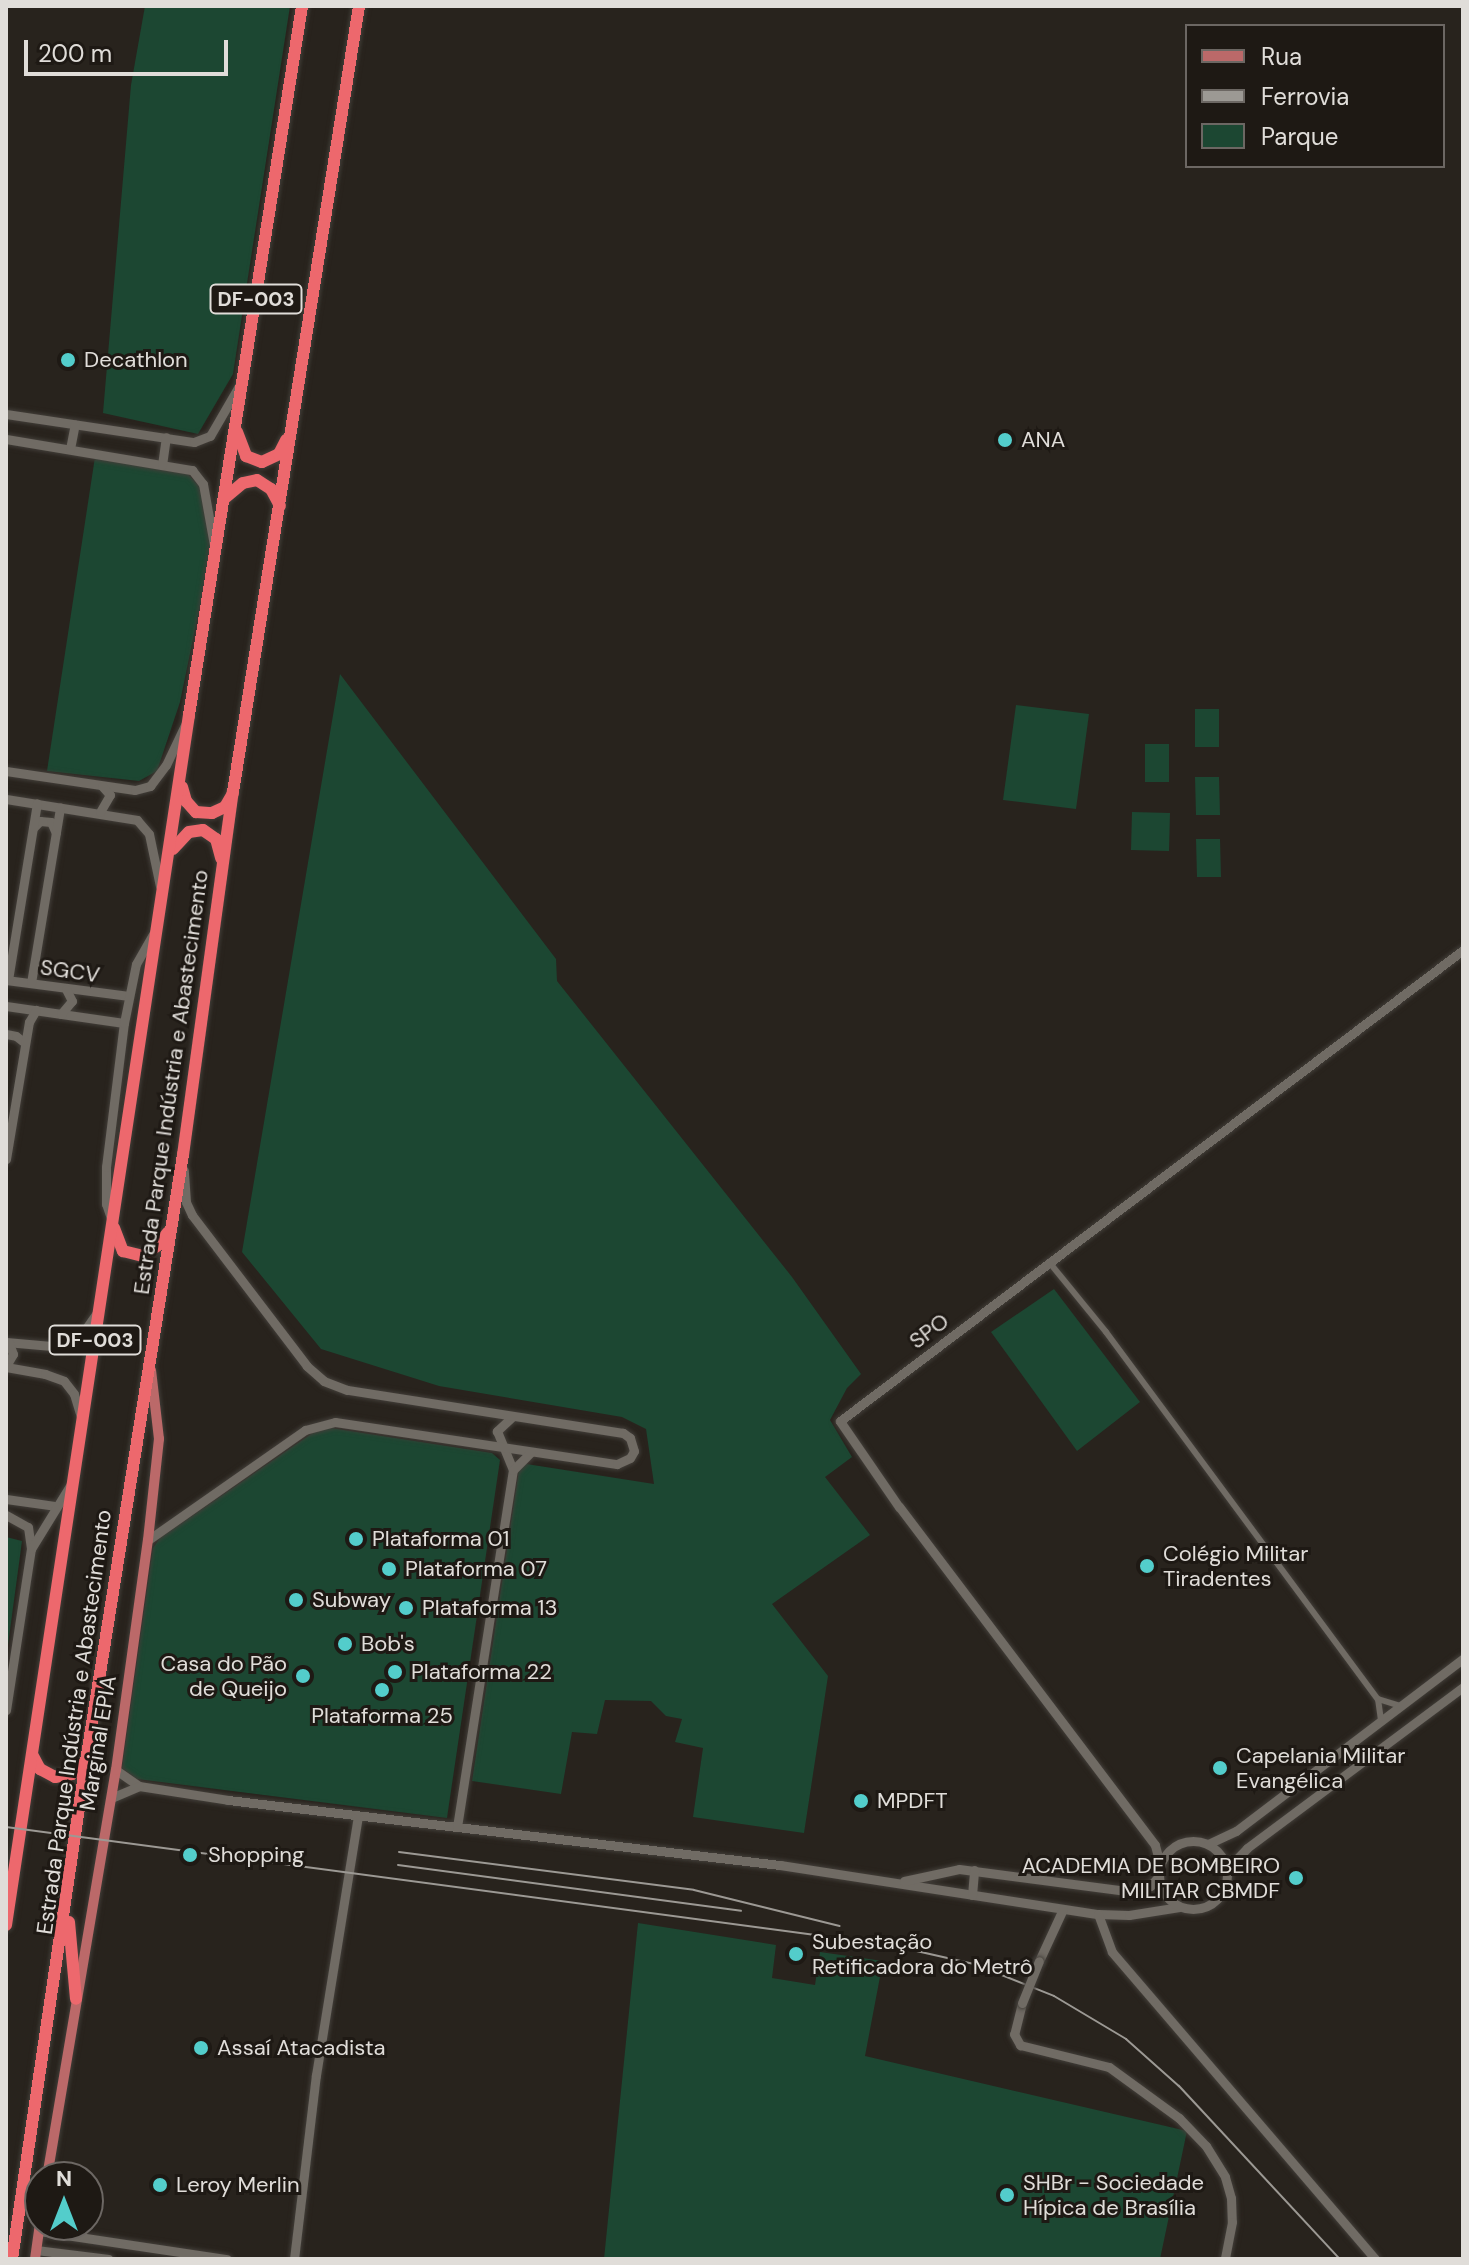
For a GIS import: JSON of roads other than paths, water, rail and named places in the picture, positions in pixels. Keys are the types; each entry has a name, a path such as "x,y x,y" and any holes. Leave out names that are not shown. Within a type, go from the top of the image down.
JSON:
{"highway":[{"name":"Estrada Parque Indústria e Abastecimento","path":"6,1925 189,715 302,6"},
{"name":"Estrada Parque Indústria e Abastecimento","path":"12,2259 67,1906 86,1761 183,1155 233,792 359,6"},
{"path":"236,429 246,456 262,462 279,454 291,430"},
{"path":"225,498 243,483 257,480 271,489 280,506"},
{"path":"181,780 186,801 196,812 212,813 225,807 233,792"},
{"path":"168,862 180,838 189,832 203,830 216,839 223,865"},
{"path":"112,1221 118,1242 131,1255 150,1253 170,1229"},
{"path":"32,1753 40,1769 55,1777 72,1774 86,1761"},
{"path":"67,1906 76,1999"}],"main road":[{"name":"Marginal EPIA","path":"50,2161 116,1770 148,1540 159,1439 150,1360"}],"street":[{"path":"6,414 194,442 210,436 244,376"},
{"path":"70,449 75,424"},
{"path":"162,465 166,437"},
{"path":"6,439 192,470 203,484 215,555"},
{"path":"6,771 135,790 150,786 166,765 189,715"},
{"path":"100,812 110,795 102,786"},
{"path":"6,799 137,820 149,834 162,902"},
{"path":"7,980 37,803"},
{"path":"31,983 60,807"},
{"path":"33,828 40,821 51,822 56,833"},
{"path":"112,1221 106,1204 106,1167 124,1023 136,964 158,927"},
{"name":"SPO","path":"1160,1864 1155,1845 840,1426 842,1416 887,1386 1463,950"},
{"name":"SGCV","path":"7,980 129,996"},
{"path":"61,1014 72,1001 65,989"},
{"name":"SGCV","path":"6,1006 124,1023"},
{"path":"6,1159 10,1107 17,1092 25,1043 36,1010"},
{"path":"6,1034 25,1043"},
{"path":"6,1094 17,1092"},
{"path":"148,1540 305,1430 335,1422 617,1464 630,1458 634,1451 630,1438 623,1433 347,1390 324,1381 307,1366 189,1209 183,1155"},
{"path":"1049,1262 1106,1332 1378,1699 1381,1721"},
{"path":"7,1342 63,1347 82,1334 99,1309"},
{"path":"7,1342 13,1354 6,1367 64,1381 74,1394 83,1423"},
{"path":"512,1417 497,1431 513,1470"},
{"path":"457,1827 513,1470 531,1452"},
{"path":"31,1549 74,1479"},
{"path":"6,1503 55,1506"},
{"path":"6,1515 28,1527 31,1549 6,1710"},
{"path":"1208,1844 1236,1831 1463,1659"},
{"path":"1227,1869 1247,1848 1463,1687"},
{"path":"1378,1699 1402,1706"},
{"path":"1329,1762 1342,1779"},
{"path":"116,1770 139,1786 358,1817 901,1882 1098,1914 1129,1915 1179,1907 1198,1909 1215,1901 1226,1886 1227,1869 1217,1850 1208,1844 1189,1841 1171,1849 1160,1864 1159,1876 1164,1894 1179,1907"},
{"path":"111,1798 139,1786"},
{"path":"294,2259 316,2075 358,1817"},
{"path":"1155,1845 1171,1849"},
{"path":"901,1882 951,1870 974,1870 1127,1891 1150,1886 1159,1876"},
{"path":"972,1895 974,1870"},
{"path":"1063,1909 1022,2003 1014,2034 1020,2045 1109,2067 1199,2137 1229,2187 1232,2222 1228,2257"},
{"path":"1098,1914 1112,1952 1375,2259"},
{"path":"69,2253 70,2241"},
{"path":"104,2241 227,2259"},
{"path":"36,2254 69,2253 108,2259"}],"railway":[{"path":"6,1827 890,1945 974,1964 1054,1996 1126,2039 1179,2086 1340,2259"},
{"path":"399,1852 694,1890 840,1926"},
{"path":"398,1865 741,1911"}],"place":[{"name":"Decathlon","path":"68,360"},
{"name":"ANA","path":"1005,440"},
{"name":"Plataforma 01","path":"356,1539"},
{"name":"Colégio Militar Tiradentes","path":"1147,1566"},
{"name":"Plataforma 07","path":"389,1569"},
{"name":"Subway","path":"296,1600"},
{"name":"Plataforma 13","path":"406,1608"},
{"name":"Bob's","path":"345,1644"},
{"name":"Plataforma 22","path":"395,1672"},
{"name":"Casa do Pão de Queijo","path":"303,1676"},
{"name":"Plataforma 25","path":"382,1690"},
{"name":"Capelania Militar Evangélica","path":"1220,1768"},
{"name":"MPDFT","path":"861,1801"},
{"name":"Shopping","path":"190,1855"},
{"name":"ACADEMIA DE BOMBEIRO MILITAR CBMDF","path":"1296,1878"},
{"name":"Subestação Retificadora do Metrô","path":"796,1954"},
{"name":"Assaí Atacadista","path":"201,2048"},
{"name":"Leroy Merlin","path":"160,2185"},
{"name":"SHBr - Sociedade Hípica de Brasília","path":"1007,2195"}]}
